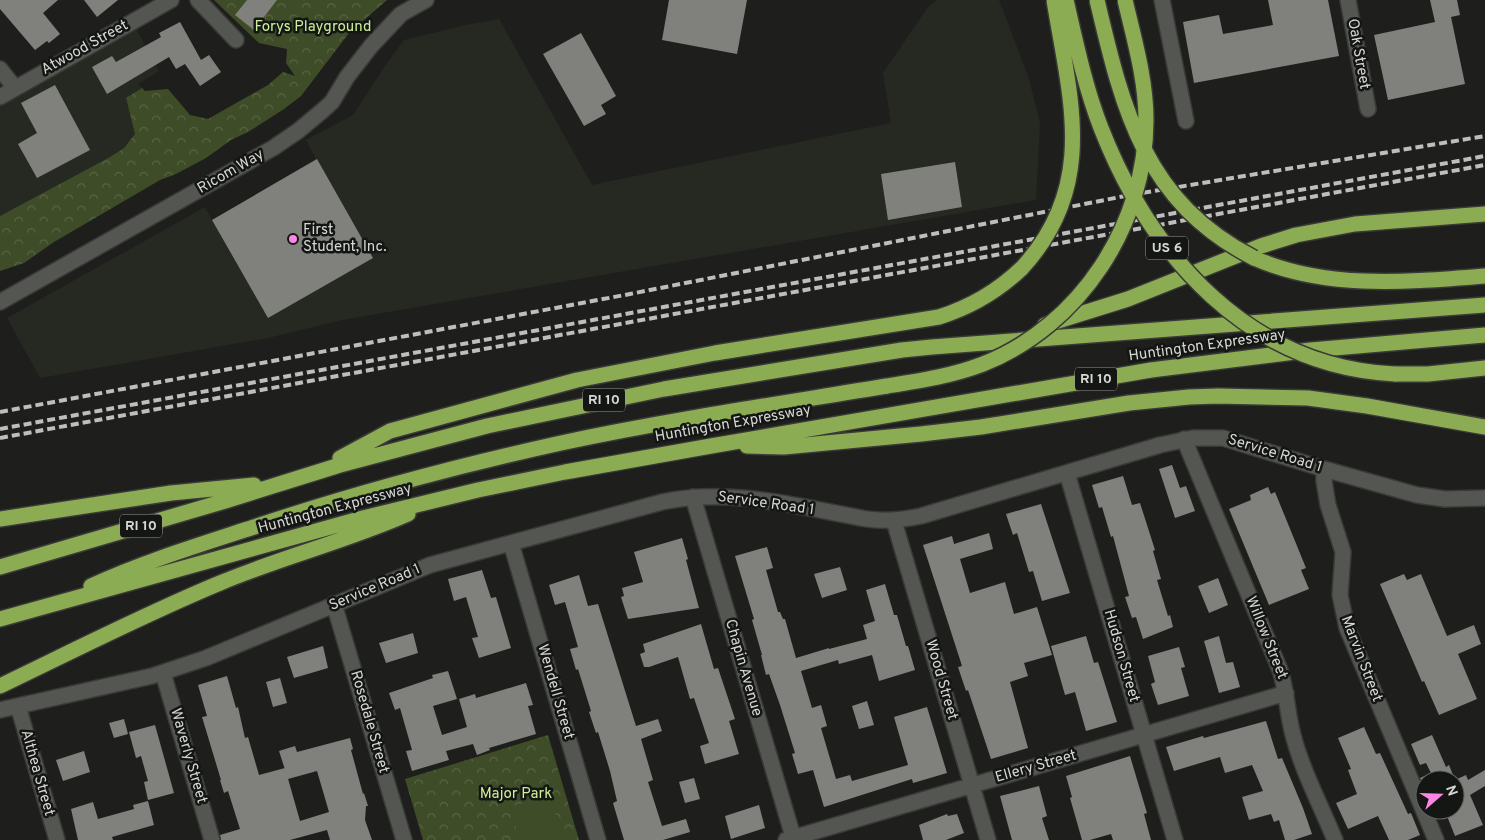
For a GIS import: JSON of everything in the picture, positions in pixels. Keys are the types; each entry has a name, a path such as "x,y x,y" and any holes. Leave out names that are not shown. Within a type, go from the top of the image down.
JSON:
{"highway":[{"path":"311,474 390,431 569,382 715,353 916,322 944,316 968,307 987,296 1005,284 1037,251 1057,217 1068,184 1073,160 1073,124 1054,0"},
{"name":"US 6","path":"1066,0 1087,86 1101,129 1126,184 1149,223 1185,271 1229,312 1254,330 1280,345 1338,366 1368,372 1395,374 1428,374 1485,368"},
{"name":"US 6","path":"1097,0 1122,97 1148,158 1174,195 1194,217 1229,244 1254,258 1298,274 1342,280 1417,280 1485,276"},
{"path":"49,606 123,571 312,508 394,484 521,452 603,434 955,373 983,364 1006,353 1039,332 1061,314 1088,284 1104,262 1129,212 1139,181 1146,120 1143,88 1125,0"},
{"path":"991,342 1128,299 1261,246 1296,235 1355,224 1485,214"},
{"name":"Huntington Expressway","path":"0,568 311,474 457,433 605,400 686,385 893,352 991,342 1485,305"},
{"name":"Huntington Expressway","path":"0,619 315,531 450,497 549,475 1082,382 1209,362 1311,350 1485,335"},
{"path":"711,446 784,447 852,441 974,428 1158,400 1218,396 1308,398 1367,406 1485,427"},
{"path":"0,519 171,493 282,483"},
{"path":"0,686 158,610 220,583 296,554 376,528 450,497"}],"street":[{"name":"Atwood Street","path":"0,96 171,0"},
{"path":"198,0 236,40"},
{"name":"Ricom Way","path":"0,302 256,158 298,131 332,102 347,77 371,46 402,14 426,0"},
{"path":"1162,0 1186,121"},
{"name":"Oak Street","path":"1348,0 1368,109"},
{"path":"0,69 15,88"},
{"name":"Service Road 1","path":"0,710 163,672 206,658 430,565 662,502 693,497 744,497 867,519 894,521 921,516 1184,439 1208,437 1230,440 1324,469 1432,498 1458,500 1485,498"},
{"name":"Willow Street","path":"1184,439 1280,670 1295,744 1335,840"},
{"name":"Marvin Street","path":"1324,469 1328,506 1343,552 1340,595 1347,628 1436,840"},
{"name":"Hudson Street","path":"1067,473 1175,840"},
{"name":"Chapin Avenue","path":"693,497 791,839"},
{"name":"Wood Street","path":"894,521 988,840"},
{"name":"Wendell Street","path":"511,543 598,840"},
{"name":"Rosedale Street","path":"334,604 404,840"},
{"name":"Waverly Street","path":"163,672 212,840"},
{"name":"Ellery Street","path":"791,839 1286,693"},
{"name":"Althea Street","path":"18,706 57,840"}],"shaded area":[{"path":"937,0 999,0 1028,76 1040,122 1036,200 342,320 268,338 40,378 7,318 205,207 212,220 316,159 306,140 353,115 404,40 499,19 592,185 891,123 883,73 928,7"},
{"path":"133,23 159,71 138,84 142,88 126,98 135,134 124,148 110,157 0,216 0,97"}],"green space":[{"name":"Forys Playground","path":"214,0 387,0 349,33 301,96 284,109 248,132 231,140 206,158 160,180 54,242 24,263 0,271 0,216 124,148 135,134 126,98 142,88 145,91 168,89 190,115 208,119 268,85 283,72 295,76 286,63 287,49 259,43"},
{"name":"Major Park","path":"548,735 579,840 423,840 405,779"},
{"path":"550,796 563,840 520,840 510,807"}],"building":[{"path":"0,0 58,0 43,13 60,34 49,43 47,41 35,50 0,9"},
{"path":"84,0 118,0 97,17"},
{"path":"247,0 277,0 254,30 235,15"},
{"path":"669,0 747,0 737,54 662,40"},
{"path":"1268,0 1328,0 1339,56 1194,83 1183,22 1219,15 1223,34 1273,25"},
{"path":"1430,0 1457,0 1460,15 1451,17 1465,84 1388,100 1374,35 1435,22"},
{"path":"180,22 201,60 209,55 221,72 200,86 185,64 176,69 169,57 107,94 92,67 112,56 116,62 161,37 159,33"},
{"path":"581,33 616,96 601,105 606,114 584,126 543,54"},
{"path":"55,85 90,150 37,178 18,144 37,133 21,103"},
{"name":"First Student, Inc.","path":"317,159 373,258 268,318 212,220"},
{"path":"955,162 962,207 888,220 881,174"},
{"path":"1172,465 1180,488 1186,486 1195,511 1175,518 1159,469"},
{"path":"1123,476 1132,505 1140,503 1155,550 1153,551 1161,579 1157,580 1173,627 1143,639 1136,617 1132,618 1125,597 1129,596 1113,536 1111,537 1102,507 1099,508 1092,485"},
{"path":"1268,487 1271,494 1275,492 1306,568 1301,570 1309,589 1269,605 1229,509 1251,500 1250,495"},
{"path":"1041,504 1070,593 1042,601 1033,571 1029,572 1017,533 1013,535 1006,514"},
{"path":"989,533 993,549 960,559 970,593 1005,582 1014,614 1037,607 1052,655 1024,663 1028,676 1010,682 1028,748 991,759 968,690 966,691 958,667 962,666 923,545 952,536 954,544"},
{"path":"682,538 699,608 628,619 621,597 624,596 622,588 643,582 634,552"},
{"path":"767,547 773,568 766,570 778,612 785,619 796,658 867,639 863,625 875,621 866,590 885,584 894,615 897,615 906,646 908,646 915,670 879,681 872,655 839,664 838,660 801,671 812,708 821,705 827,726 821,728 836,779 850,775 852,781 908,765 894,717 927,707 947,773 913,783 912,779 824,807 813,770 798,774 792,754 795,753 780,705 769,674 766,675 752,620 754,619 735,556"},
{"path":"840,567 847,590 822,598 814,574"},
{"path":"482,570 491,598 496,597 511,648 479,658 472,638 478,637 466,597 454,601 448,579"},
{"path":"1404,574 1407,580 1421,574 1447,636 1474,625 1481,644 1458,654 1477,699 1439,715 1424,681 1422,682 1380,584"},
{"path":"579,575 588,606 598,604 636,726 658,719 662,731 641,739 653,780 648,782 662,826 686,819 690,832 663,840 624,840 613,803 617,801 610,771 598,732 596,733 589,712 591,711 570,649 578,647 565,602 555,605 549,585"},
{"path":"1218,578 1228,605 1209,613 1198,586"},
{"path":"701,624 714,669 718,668 735,719 729,721 739,754 705,764 700,746 709,743 694,698 690,699 678,657 644,667 640,654 645,652 643,644"},
{"path":"413,633 418,653 386,663 379,643"},
{"path":"1086,636 1094,663 1098,662 1117,722 1086,731 1075,692 1065,695 1051,646"},
{"path":"1219,636 1226,663 1233,662 1240,687 1219,693 1204,641"},
{"path":"323,646 328,668 294,678 287,657"},
{"path":"1179,647 1185,667 1181,668 1189,696 1158,705 1151,684 1155,682 1148,656"},
{"path":"448,671 457,699 433,706 442,735 467,727 459,699 475,694 476,698 526,683 533,705 528,706 536,734 489,748 490,750 477,755 473,744 446,751 449,760 412,771 406,751 412,750 400,708 395,710 389,693 433,678 432,675"},
{"path":"227,676 236,708 238,707 245,738 248,737 259,775 285,768 279,751 295,746 297,752 350,738 353,749 351,750 368,806 366,806 365,820 372,840 330,840 327,830 290,840 221,840 220,835 240,829 228,791 224,793 220,780 202,717 207,716 198,685","holes":["317,771 329,812 300,821 288,779"]},
{"path":"280,678 287,703 273,707 266,682"},
{"path":"867,701 874,725 859,729 852,706"},
{"path":"124,719 128,734 114,738 109,723"},
{"path":"1266,721 1278,759 1282,758 1312,834 1294,840 1285,840 1279,820 1274,822 1271,814 1249,820 1242,797 1263,791 1252,765 1225,773 1220,757 1174,771 1166,747"},
{"path":"155,725 174,793 148,800 144,782 148,781 141,756 136,758 129,732"},
{"path":"1364,727 1376,754 1380,753 1408,814 1411,813 1420,835 1408,840 1389,840 1378,816 1348,829 1336,803 1357,794 1348,770 1351,769 1338,738"},
{"path":"1432,735 1446,767 1449,765 1451,770 1430,770 1426,763 1420,765 1411,744"},
{"path":"84,751 90,772 63,781 56,760"},
{"path":"1130,756 1147,813 1144,814 1151,840 1113,840 1111,834 1090,840 1082,840 1066,776"},
{"path":"1485,770 1485,786 1470,795 1483,825 1455,836 1449,820 1465,820 1465,775 1468,780"},
{"path":"694,778 700,799 685,803 679,782"},
{"path":"1039,786 1047,816 1042,818 1049,840 1012,840 1000,796"},
{"path":"148,801 154,825 112,837 113,840 78,840 71,809 93,802 98,819 134,809 133,805"},
{"path":"759,805 765,828 731,839 725,816"},
{"path":"947,814 948,816 957,814 964,833 946,840 923,840 919,825"}],"railway":[{"path":"0,412 630,294 1130,195 1485,136"},
{"path":"0,429 1485,156"},
{"path":"0,438 1485,165"}],"place":[{"name":"First Student, Inc.","path":"293,239"}]}
